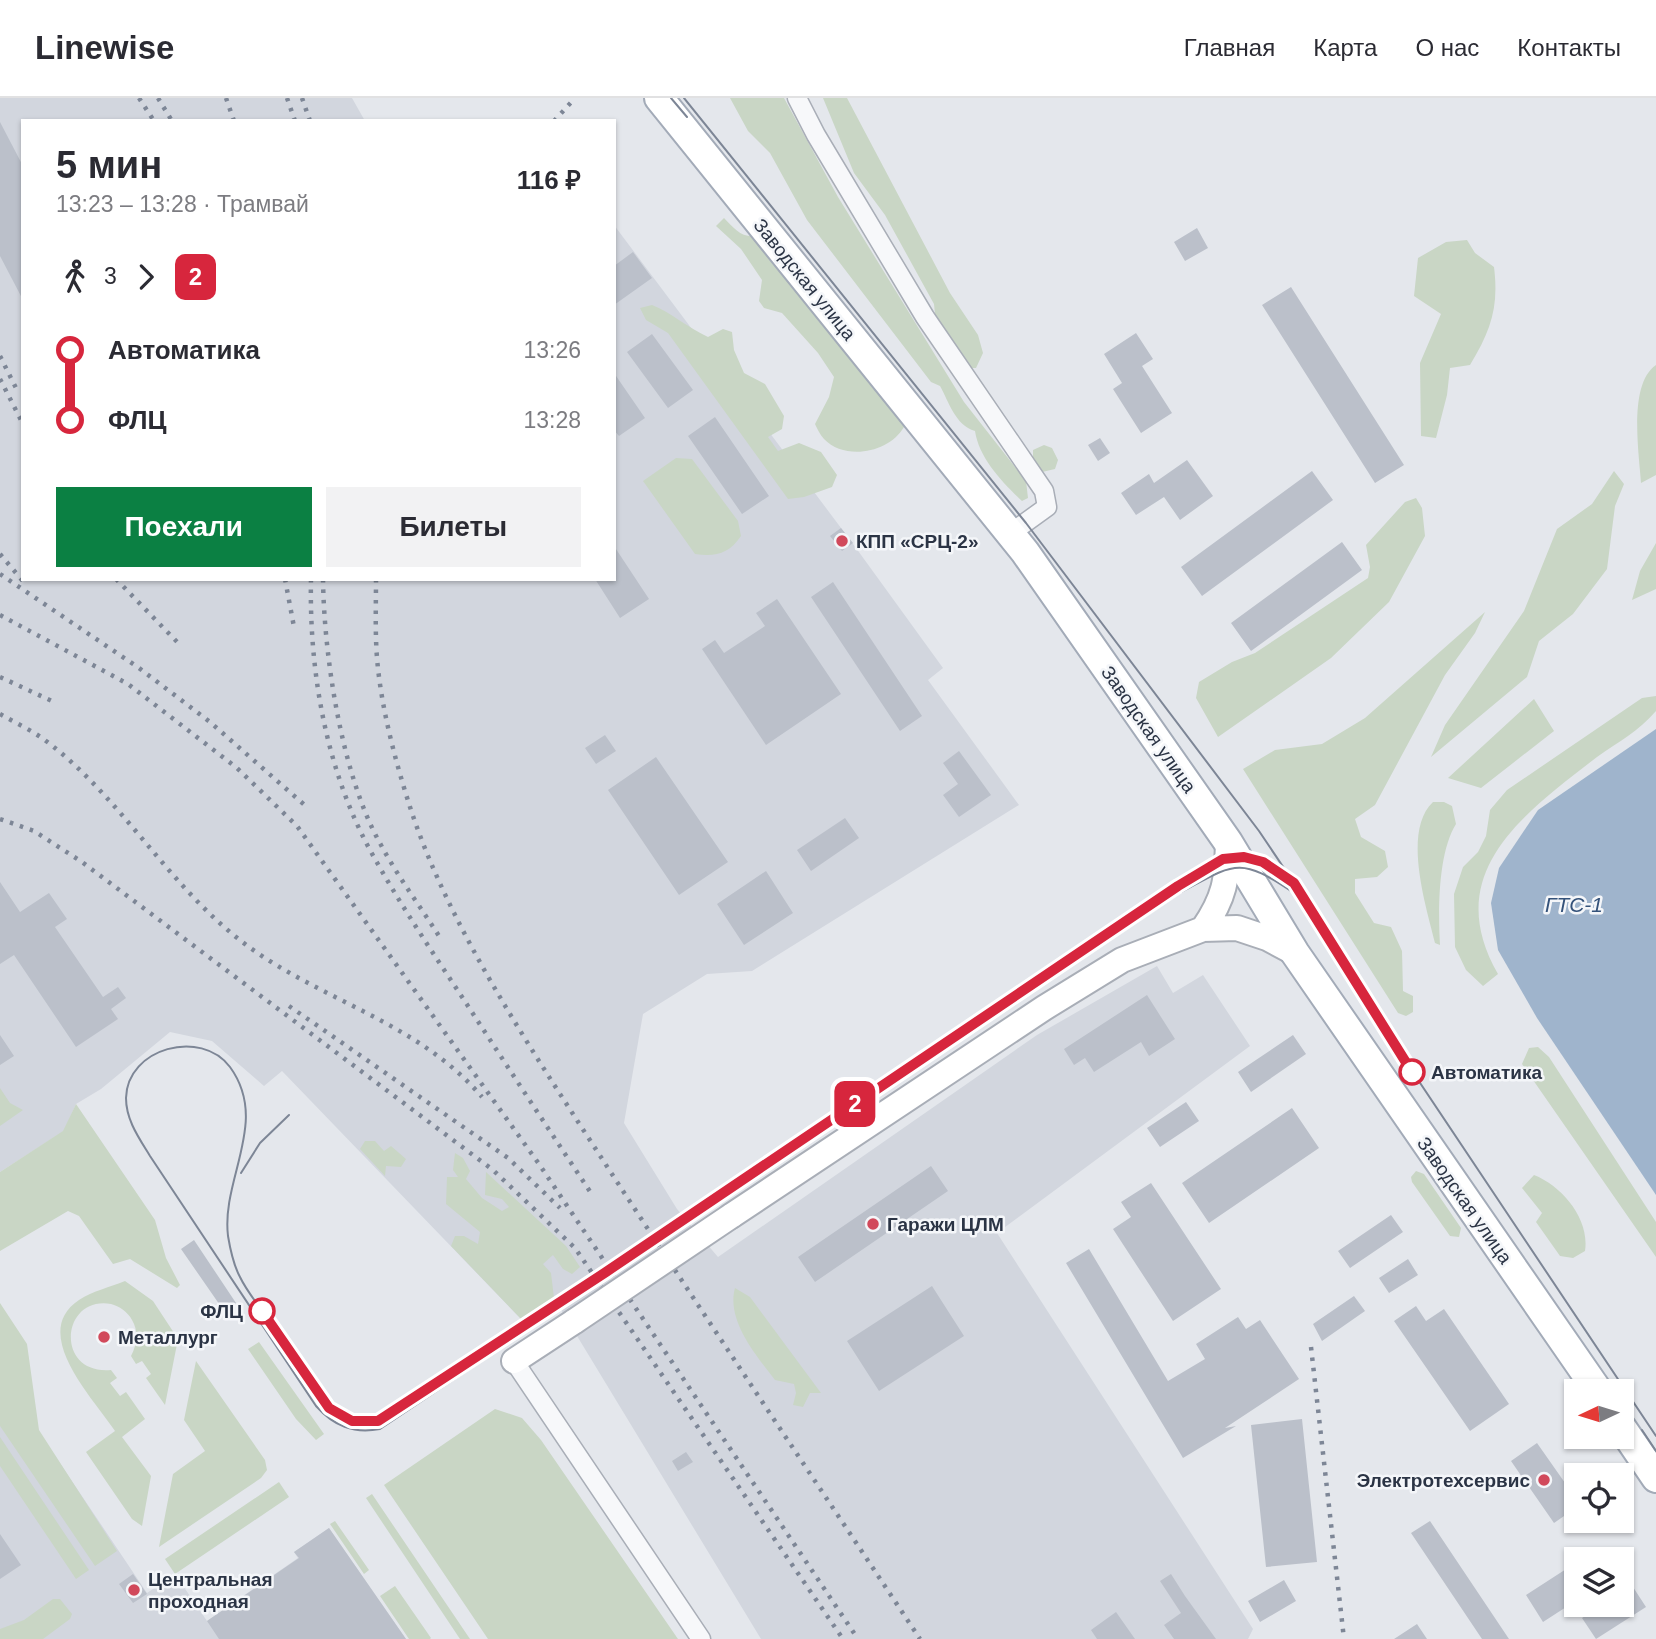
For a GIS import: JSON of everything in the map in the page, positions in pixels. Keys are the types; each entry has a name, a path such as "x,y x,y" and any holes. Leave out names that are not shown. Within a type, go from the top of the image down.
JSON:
{"main road":[{"name":"Заводская улица","path":"659,98 1011,533 1228,842 1295,953 1590,1379"},
{"path":"1634,1446 1656,1478"}],"street":[{"path":"797,98 816,135 925,317 1044,491 1047,507 1011,533"},
{"path":"1202,929 1220,904 1228,875 1228,842"},
{"path":"701,1639 513,1361 1044,1008 1122,960 1202,929 1237,928 1268,938 1295,953"}],"shaded area":[{"path":"0,98 352,98 364,119 21,119 21,581 616,581 616,228 943,668 928,680 1019,805 752,971 707,974 643,1014 624,1123 677,1209 718,1257 1037,1035 1157,966 1173,993 1203,975 1250,1046 997,1233 1253,1629 1248,1639 761,1639 554,1298 522,1320 282,1071 264,1086 212,1041 170,1032 101,1089 76,1104 64,1131 0,1172"},
{"path":"0,1374 147,1593 175,1574 207,1621 298,1558 294,1552 329,1528 406,1639 0,1639"}],"green space":[{"path":"730,98 784,98 838,197 964,402 1026,481 1028,498 1022,501 992,469 981,451 975,431 962,424 940,386 931,382 807,220 770,153 748,131"},
{"path":"823,98 847,98 950,293 978,335 983,353 976,368 966,368 936,324 934,304 885,215 854,173"},
{"path":"724,218 742,234 756,236 898,415 904,427 888,443 878,448 855,452 833,446 821,436 815,424 829,397 834,377 818,353 782,313 764,308 759,301 762,280 741,249 716,226"},
{"path":"1467,240 1475,253 1494,267 1492,318 1470,365 1450,368 1447,395 1436,438 1421,436 1420,363 1441,314 1414,296 1418,258 1446,242"},
{"path":"652,305 708,337 723,329 732,332 734,350 744,373 765,384 784,416 782,429 768,437 778,451 799,443 821,452 837,475 832,487 804,497 788,499 668,333 646,320 640,308"},
{"path":"1656,365 1656,475 1641,483 1637,437 1638,403 1647,374"},
{"path":"1044,445 1052,448 1058,460 1055,469 1042,472 1033,462 1033,450"},
{"path":"676,458 692,459 738,521 741,536 732,547 721,553 695,554 643,481"},
{"path":"1614,471 1624,484 1615,506 1607,569 1573,614 1539,641 1527,677 1431,757 1445,725 1524,611 1557,529 1592,504"},
{"path":"1416,498 1422,508 1425,536 1389,602 1331,658 1218,737 1196,698 1199,682 1232,662 1255,653 1368,578 1370,567 1366,545 1405,502"},
{"path":"1656,543 1656,589 1632,600 1640,571"},
{"path":"1485,612 1475,633 1445,675 1375,805 1355,819 1361,837 1385,851 1388,867 1377,877 1355,879 1355,893 1374,923 1391,927 1402,951 1403,991 1413,996 1413,1012 1406,1016 1398,1013 1243,769 1275,750 1322,744 1365,718"},
{"path":"1656,696 1656,711 1649,718 1542,801 1518,824 1498,849 1484,876 1479,906 1483,938 1498,974 1483,986 1466,970 1455,947 1454,894 1463,867 1478,852 1486,836 1490,810 1507,790 1642,698"},
{"path":"1534,699 1554,731 1481,788 1448,778"},
{"path":"1433,802 1444,802 1452,806 1456,824 1442,866 1439,899 1440,945 1435,943 1422,890 1418,850 1419,831 1424,815"},
{"path":"1538,1047 1549,1057 1656,1222 1656,1257 1522,1064 1529,1048"},
{"path":"0,1088 10,1103 23,1110 0,1126"},
{"path":"76,1104 155,1220 166,1258 180,1285 177,1288 130,1259 113,1264 79,1216 68,1211 0,1251 0,1172 63,1131"},
{"path":"365,1141 375,1141 384,1151 391,1146 406,1159 401,1167 386,1166 385,1176 360,1149"},
{"path":"455,1153 463,1158 470,1171 466,1179 482,1198 502,1211 509,1207 502,1199 485,1195 486,1172 566,1246 580,1267 572,1274 563,1269 553,1255 543,1264 551,1273 554,1298 522,1320 451,1246 455,1236 464,1236 478,1244 480,1232 446,1204 447,1177 458,1177 453,1170"},
{"path":"1416,1171 1424,1174 1461,1228 1459,1237 1450,1236 1412,1182 1411,1177"},
{"path":"1534,1175 1564,1195 1578,1216 1583,1227 1585,1251 1573,1258 1560,1256 1536,1222 1542,1213 1522,1188"},
{"path":"125,1281 153,1301 178,1339 165,1405 146,1378 151,1374 142,1361 136,1364 131,1356 136,1343 136,1329 123,1310 111,1304 94,1304 82,1311 74,1322 71,1336 73,1349 80,1361 93,1368 111,1370 117,1378 110,1383 120,1396 126,1392 145,1419 122,1437 151,1476 142,1526 132,1519 86,1452 115,1431 70,1366 60,1330 65,1314 79,1300"},
{"path":"735,1288 750,1297 821,1393 810,1393 803,1407 793,1405 796,1393 794,1384 775,1380 744,1337 735,1312"},
{"path":"0,1303 27,1344 39,1430 117,1551 95,1566 0,1426"},
{"path":"259,1342 324,1434 316,1440 296,1419 248,1349"},
{"path":"196,1361 265,1460 267,1470 261,1478 159,1547 173,1474 205,1451 184,1420"},
{"path":"495,1409 522,1418 541,1440 678,1639 488,1639 384,1485"},
{"path":"0,1437 89,1570 76,1579 0,1466"},
{"path":"279,1482 289,1497 175,1574 165,1559"},
{"path":"372,1494 470,1639 460,1639 366,1498"},
{"path":"335,1521 369,1570 364,1574 330,1524"},
{"path":"395,1586 430,1639 409,1639 380,1596"},
{"path":"53,1599 60,1599 72,1614 70,1619 43,1639 0,1639 0,1629 24,1620"}],"water":[{"name":"ГТС-1","path":"1656,729 1656,1195 1537,1018 1498,950 1491,903 1499,868 1538,810"}],"building":[{"path":"0,122 21,162 21,296 0,256"},
{"path":"1197,228 1208,248 1185,261 1174,242"},
{"path":"633,252 652,278 616,304 616,265"},
{"path":"1291,287 1404,465 1375,483 1262,305"},
{"path":"1136,333 1153,359 1142,366 1172,413 1141,433 1113,389 1122,383 1104,354"},
{"path":"652,334 693,390 668,408 627,352"},
{"path":"616,376 645,418 619,436 616,432"},
{"path":"715,417 769,496 742,514 688,436"},
{"path":"1100,438 1110,453 1098,461 1088,445"},
{"path":"1187,460 1213,496 1180,520 1164,497 1136,515 1121,493 1149,474 1154,483"},
{"path":"1312,471 1333,500 1202,596 1181,567"},
{"name":"КПП «СРЦ-2»","path":"841,528 853,543 842,551 830,536"},
{"path":"1342,542 1362,570 1251,651 1231,623"},
{"path":"616,549 649,599 620,618 596,581 616,581"},
{"path":"833,582 922,716 900,731 811,597"},
{"path":"777,599 841,694 766,745 702,649 715,640 724,653 765,626 756,613"},
{"path":"605,735 616,751 596,764 585,748"},
{"path":"959,751 991,795 959,817 943,795 958,784 943,763"},
{"path":"656,757 728,862 679,895 608,790"},
{"path":"845,818 859,838 811,871 797,850"},
{"path":"766,871 793,913 744,945 717,904"},
{"path":"0,882 20,912 49,893 67,919 55,927 103,997 118,987 126,998 111,1009 118,1019 76,1047 14,955 0,964"},
{"path":"1147,995 1175,1039 1149,1056 1141,1042 1094,1072 1085,1058 1074,1065 1064,1049"},
{"path":"0,1035 14,1056 0,1065"},
{"path":"1293,1035 1306,1054 1251,1092 1238,1072"},
{"path":"1186,1102 1199,1121 1160,1147 1147,1128"},
{"path":"1292,1108 1319,1148 1209,1223 1182,1183"},
{"name":"Гаражи ЦЛМ","path":"931,1166 948,1191 815,1282 798,1257"},
{"path":"1151,1183 1221,1289 1173,1321 1113,1229 1131,1217 1121,1202"},
{"path":"1391,1215 1403,1232 1350,1268 1338,1251"},
{"path":"194,1240 236,1303 224,1311 181,1249"},
{"path":"1089,1249 1168,1381 1205,1359 1196,1344 1238,1317 1246,1329 1260,1320 1299,1379 1225,1428 1236,1426 1183,1458 1066,1263"},
{"path":"1408,1259 1418,1275 1389,1293 1379,1278"},
{"path":"932,1286 964,1336 879,1391 847,1341"},
{"path":"1354,1296 1365,1311 1322,1341 1313,1324"},
{"path":"1416,1306 1426,1321 1444,1309 1509,1404 1470,1431 1394,1321"},
{"path":"1302,1419 1317,1562 1266,1567 1251,1425"},
{"name":"Электротехсервис","path":"1537,1443 1564,1481 1564,1516 1554,1523 1511,1461"},
{"path":"686,1452 693,1462 678,1471 672,1461"},
{"path":"1430,1521 1509,1639 1482,1639 1411,1533"},
{"path":"329,1528 406,1639 219,1639 207,1621 299,1558 294,1552"},
{"path":"0,1534 21,1565 0,1579"},
{"path":"1564,1570 1564,1608 1543,1622 1526,1595"},
{"name":"Центральная проходная","path":"133,1574 147,1594 133,1603 119,1584"},
{"path":"1171,1574 1216,1639 1174,1639 1164,1625 1181,1613 1160,1581"},
{"path":"1284,1580 1296,1601 1260,1622 1248,1601"},
{"path":"1634,1589 1646,1607 1634,1615"},
{"path":"1116,1612 1135,1639 1097,1639 1091,1630"},
{"path":"1584,1617 1630,1617 1596,1639"},
{"path":"1417,1624 1427,1639 1394,1639"}],"tram line":[{"path":"671,98 687,117"},
{"path":"684,98 1026,523 1259,831 1331,938 1366,1002 1656,1436"},
{"name":"2","path":"262,1311 329,1408 340,1417 352,1421 378,1421 606,1272 1178,886 1223,859 1244,857 1263,862 1294,883 1331,938 1366,1002 1412,1072"},
{"path":"1291,891 1259,872 1236,868 1213,875 1181,892 380,1429 345,1427 330,1419 316,1406 150,1156 128,1114 126,1098 130,1081 139,1067 152,1056 185,1046 202,1048 217,1055 230,1067 241,1088 246,1108 245,1129 228,1214 228,1236 238,1273 329,1408 352,1421 378,1421 562,1302 1196,875 1224,861 1247,859 1260,863 1294,883"},
{"path":"241,1173 260,1143 289,1115"},
{"path":"1642,1430 1656,1451"}],"railway":[{"path":"139,98 153,119"},
{"path":"158,98 171,119"},
{"path":"226,98 233,119"},
{"path":"287,98 294,119"},
{"path":"302,98 309,119"},
{"path":"556,119 575,98"},
{"path":"0,356 16,388"},
{"path":"0,379 21,420"},
{"path":"0,554 21,579"},
{"path":"0,574 139,668 210,722 308,808"},
{"path":"23,581 27,586"},
{"path":"118,581 181,646"},
{"path":"285,581 294,627"},
{"path":"311,581 313,649 323,719 331,753 355,819 404,909 591,1193"},
{"path":"323,581 332,680 346,752 356,786 381,845 439,936"},
{"path":"376,581 377,658 394,752 427,854 472,947 497,993 581,1126 920,1639"},
{"path":"0,615 128,684 237,768 297,826 539,1164 858,1639"},
{"path":"0,677 54,702"},
{"path":"0,714 37,735 68,759 115,807 182,885 230,932 260,955 292,974 393,1027 425,1047 455,1070 482,1097"},
{"path":"0,819 34,831 82,862 493,1170 575,1248 843,1639"},
{"path":"289,1006 508,1158 560,1208"},
{"path":"1311,1347 1344,1639"}],"place":[{"name":"КПП «СРЦ-2»","path":"842,541"},
{"name":"Автоматика","path":"1412,1072"},
{"name":"Гаражи ЦЛМ","path":"873,1224"},
{"name":"ФЛЦ","path":"262,1311"},
{"name":"Металлург","path":"104,1337"},
{"name":"Электротехсервис","path":"1544,1480"},
{"name":"Центральная проходная","path":"134,1590"}]}
